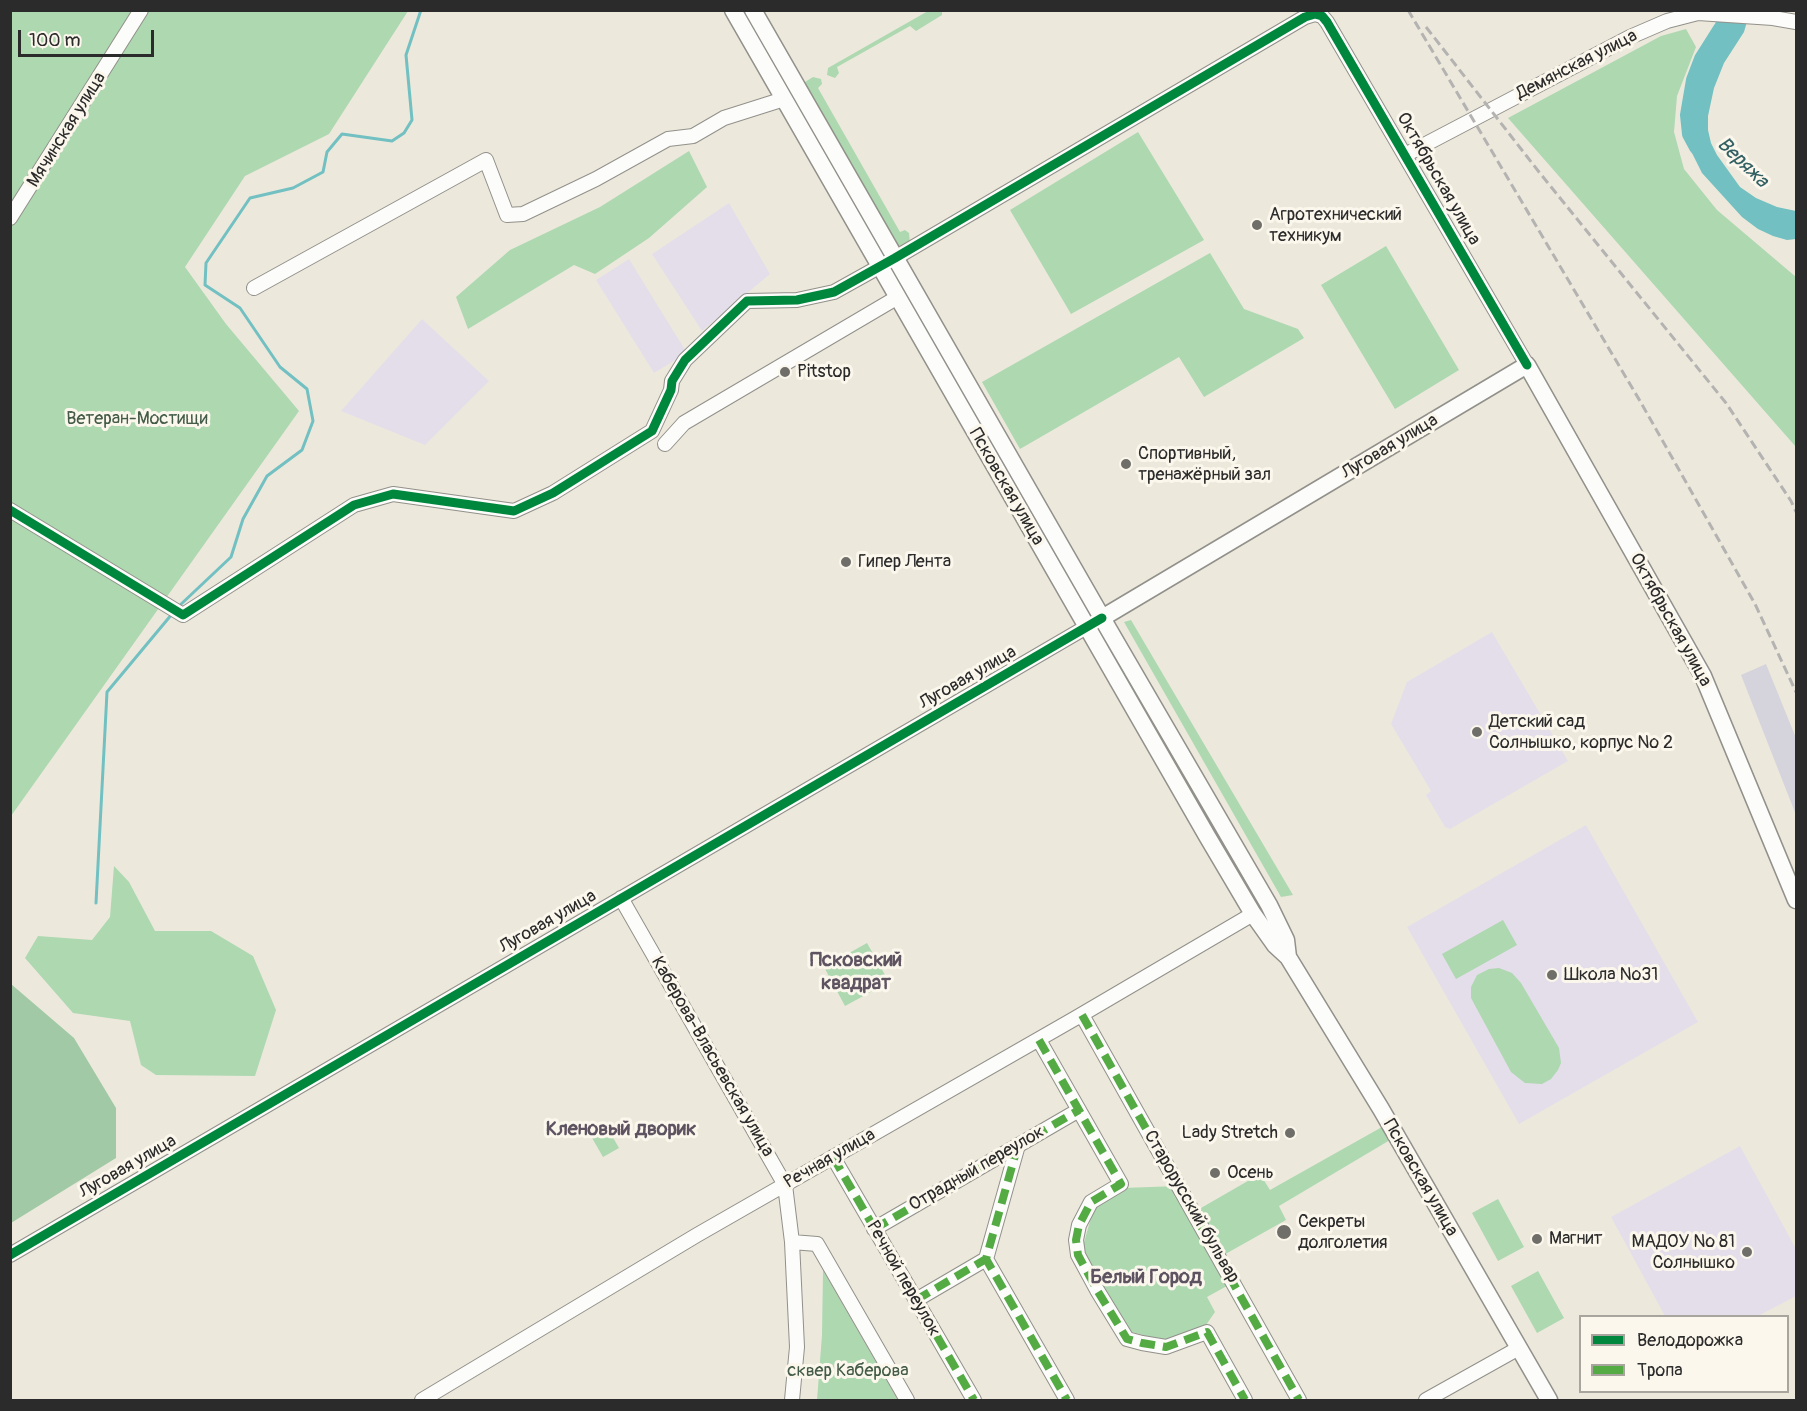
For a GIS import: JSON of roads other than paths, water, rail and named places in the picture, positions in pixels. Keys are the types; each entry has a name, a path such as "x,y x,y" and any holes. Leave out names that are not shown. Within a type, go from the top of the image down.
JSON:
{"main road":[{"name":"Псковская улица","path":"733,10 1207,836 1246,918 1288,957 1381,1108 1549,1401"},
{"name":"Псковская улица","path":"753,10 1269,905 1286,940 1288,957"},
{"name":"Луговая улица","path":"1102,618 1527,365"},
{"name":"Октябрьская улица","path":"1527,365 1703,676 1797,900"},
{"path":"1207,836 1208,829 1213,824 1224,828"}],"street":[{"name":"Мячинская улица","path":"10,218 141,10"},
{"name":"Октябрьская улица","path":"896,258 1236,57 1305,17 1315,14 1322,16 1327,22 1527,365"},
{"name":"Демянская улица","path":"1405,155 1630,37 1667,21 1698,14 1773,18 1797,22"},
{"path":"254,288 486,160 507,215 523,214 596,179 668,139 693,136 724,118 784,99"},
{"path":"10,510 183,615 354,505 393,494 514,511 553,493 652,431 671,390 672,381 685,360 747,302 797,300 834,292 896,258"},
{"path":"665,444 684,423 898,297"},
{"name":"Луговая улица","path":"10,1255 1102,618"},
{"name":"Каберова-Власьевская улица","path":"621,898 785,1185 792,1242 797,1347 792,1401"},
{"name":"Речная улица","path":"422,1401 551,1321 1246,918"},
{"name":"Старорусский бульвар","path":"1082,1015 1299,1401"},
{"path":"1039,1040 1121,1184 1091,1202 1079,1225 1076,1240 1078,1255 1127,1339 1142,1344 1166,1347 1206,1332 1242,1400"},
{"name":"Отрадный переулок","path":"874,1229 1079,1110"},
{"path":"916,1300 986,1258 1018,1145"},
{"name":"Речной переулок","path":"832,1157 974,1401"},
{"path":"792,1242 818,1244 907,1401"},
{"path":"986,1258 1067,1401"},
{"path":"1426,1401 1519,1348"}],"water":[{"path":"1719,11 1750,11 1744,32 1724,63 1714,88 1708,116 1711,143 1740,187 1756,198 1777,207 1796,211 1796,239 1787,240 1773,236 1758,229 1742,217 1702,173 1692,153 1689,130 1691,104"}],"waterway":[{"path":"178,607 231,557 243,519 267,476 302,450 313,421 307,389 280,367 240,308 205,285 206,263 250,198 293,188 323,172 327,152 342,134 392,141 404,133 412,120 406,55 421,10"},
{"name":"Веряжа","path":"1697,147 1690,134 1688,115 1694,80 1702,59 1721,29"},
{"path":"96,903 107,692 172,614"}],"railway":[{"path":"1408,10 1640,401 1755,604 1796,692"},
{"path":"1426,27 1539,172 1726,403 1796,512"}],"place":[{"name":"Агротехнический техникум","path":"1257,225"},
{"name":"Pitstop","path":"785,372"},
{"name":"Спортивный, тренажёрный зал","path":"1126,464"},
{"name":"Гипер Лента","path":"846,562"},
{"name":"Детский сад Солнышко, корпус № 2","path":"1477,732"},
{"name":"Школа №31","path":"1552,975"},
{"name":"Lady Stretch","path":"1290,1133"},
{"name":"Осень","path":"1215,1173"},
{"name":"Секреты долголетия","path":"1284,1232"},
{"name":"Магнит","path":"1537,1239"},
{"name":"МАДОУ № 81 Солнышко","path":"1747,1252"}],"district":[{"name":"Псковский квадрат","path":"856,972"},
{"name":"Кленовый дворик","path":"621,1130"},
{"name":"Белый Город","path":"1146,1278"}],"park label":[{"name":"Ветеран-Мостищи","path":"137,419"},
{"name":"сквер Каберова","path":"848,1371"}]}
